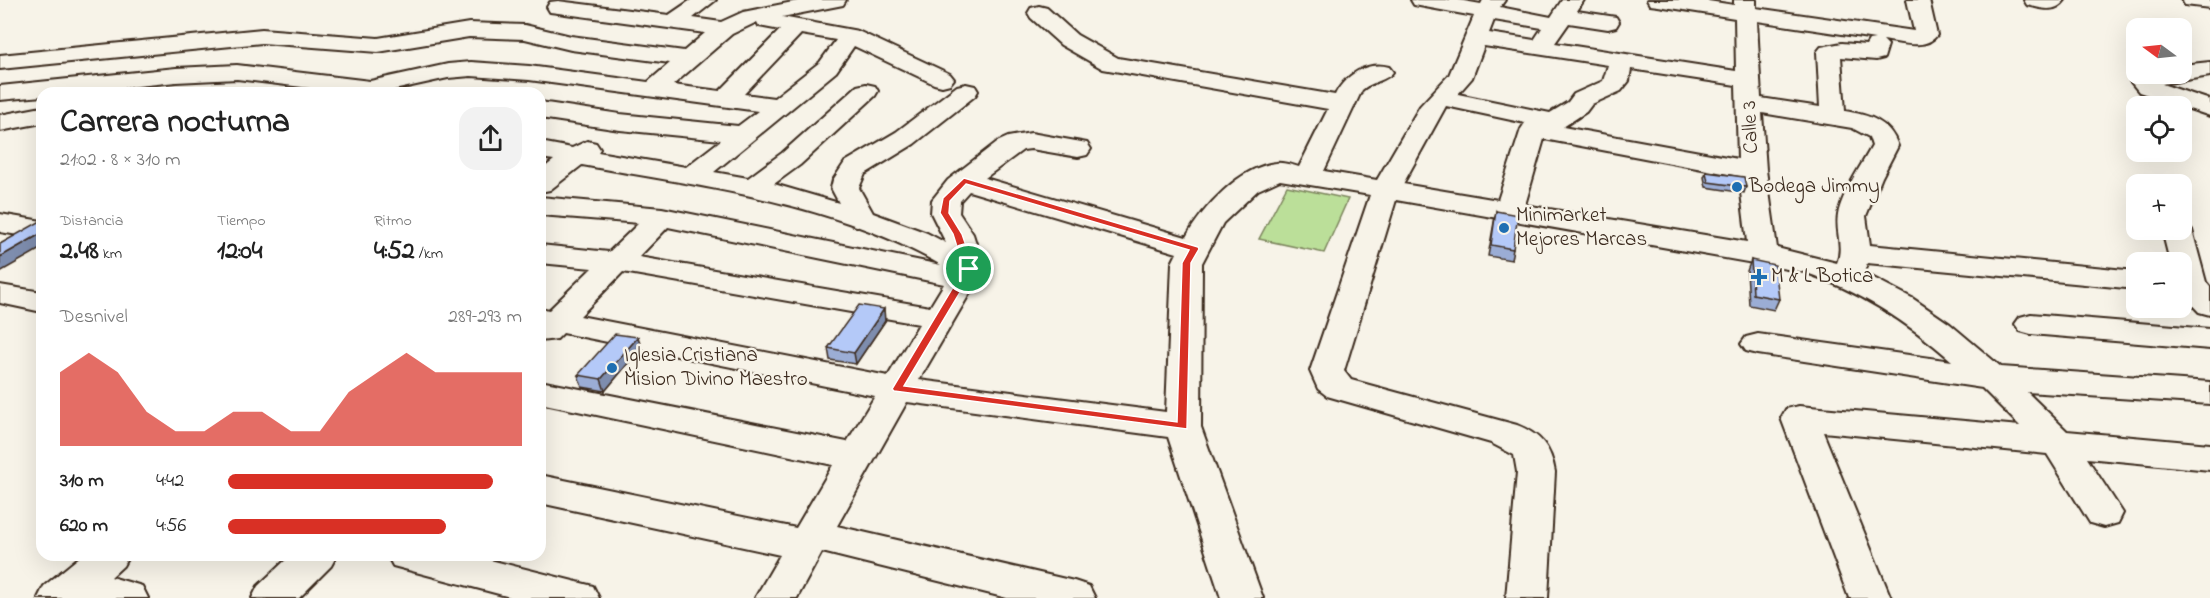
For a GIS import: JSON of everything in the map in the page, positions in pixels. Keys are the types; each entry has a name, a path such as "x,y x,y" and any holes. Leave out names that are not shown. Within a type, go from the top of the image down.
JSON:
{"street":[{"path":"673,22 705,0"},
{"path":"653,90 724,29 751,17 835,0"},
{"path":"1422,0 1485,17 1538,48 1621,61 1749,91 1873,127 1882,136 1885,146 1868,177 1852,216 1852,265"},
{"path":"1658,0 1745,6 1875,32 1918,38 1926,35 1918,0"},
{"path":"2035,0 2049,3 2054,0"},
{"path":"2193,0 2210,2"},
{"name":"Calle 3","path":"1745,6 1752,170 1763,254"},
{"path":"558,7 724,29"},
{"path":"1039,13 1069,40 1111,64 1342,104"},
{"path":"1485,17 1563,13 1608,22"},
{"path":"1538,48 1563,13"},
{"path":"751,17 850,36 942,79"},
{"path":"1485,17 1460,78 1432,106 1384,191 1327,371 1330,381 1349,392 1504,434 1527,445 1535,455 1536,472 1527,598"},
{"path":"725,100 796,26"},
{"path":"0,62 262,36 378,45 469,30 525,32 571,43 691,59"},
{"path":"1833,117 1829,52 1842,50 1876,53 1878,51 1875,32"},
{"path":"691,177 828,67 850,36"},
{"path":"1509,211 1544,125 1577,107 1583,99 1612,86 1617,81 1621,61"},
{"path":"375,87 448,71 471,69 529,73 781,106"},
{"path":"2192,71 2210,69"},
{"path":"1308,176 1351,87 1361,78 1381,72"},
{"path":"120,87 180,84 257,73 362,87"},
{"path":"2145,84 2210,108"},
{"path":"0,93 36,91"},
{"path":"753,187 791,159 866,91"},
{"path":"862,219 845,188 855,168 905,138 966,91"},
{"path":"1442,97 1544,125 1752,170"},
{"path":"546,111 620,122 745,135"},
{"path":"0,123 36,116"},
{"path":"546,180 620,122"},
{"path":"776,598 856,457 966,274 958,234 945,213 946,200 964,181 1006,148 1017,143 1031,141 1078,148"},
{"path":"546,151 753,187 862,219 917,239 966,274"},
{"path":"1242,598 1183,427 1187,263 1211,219 1248,184 1277,171 1810,264 2126,279"},
{"path":"964,181 1195,249"},
{"path":"546,207 662,218 966,274"},
{"path":"546,325 662,218"},
{"path":"0,223 36,229"},
{"path":"2180,240 2194,291"},
{"path":"546,255 616,262 939,318"},
{"path":"1852,265 1900,305 1938,331 1992,378 2059,444 2104,513"},
{"path":"0,294 36,301"},
{"path":"2031,324 2210,339"},
{"path":"546,325 897,389 1183,427"},
{"path":"1758,345 1992,378 2210,393"},
{"path":"546,393 856,457"},
{"path":"1870,598 1799,418 2210,457"},
{"path":"546,490 809,540 1074,598"},
{"path":"67,591 102,561"},
{"path":"273,598 311,561"},
{"path":"426,561 523,592 578,598"},
{"path":"67,591 127,598"}],"green space":[{"path":"1287,186 1348,199 1324,253 1259,239"}],"building":[{"path":"1706,172 1744,177 1746,187 1708,182"},
{"path":"1496,211 1518,215 1513,249 1491,245"},
{"path":"36,224 36,236 0,257 0,244"},
{"path":"1751,260 1775,265 1779,299 1753,294"},
{"path":"859,305 884,309 854,353 828,348"},
{"path":"615,334 638,337 601,379 578,375"}],"place":[{"name":"Bodega Jimmy","path":"1737,187"},
{"name":"Minimarket Mejores Marcas","path":"1504,228"},
{"name":"M & L Botica","path":"1759,277"},
{"name":"Iglesia Cristiana Mision Divino Maestro","path":"612,368"}],"route":[{"path":"964,181 1195,249 1187,263 1183,427 897,389 969,269 958,234 945,213 946,200 964,181"}]}
